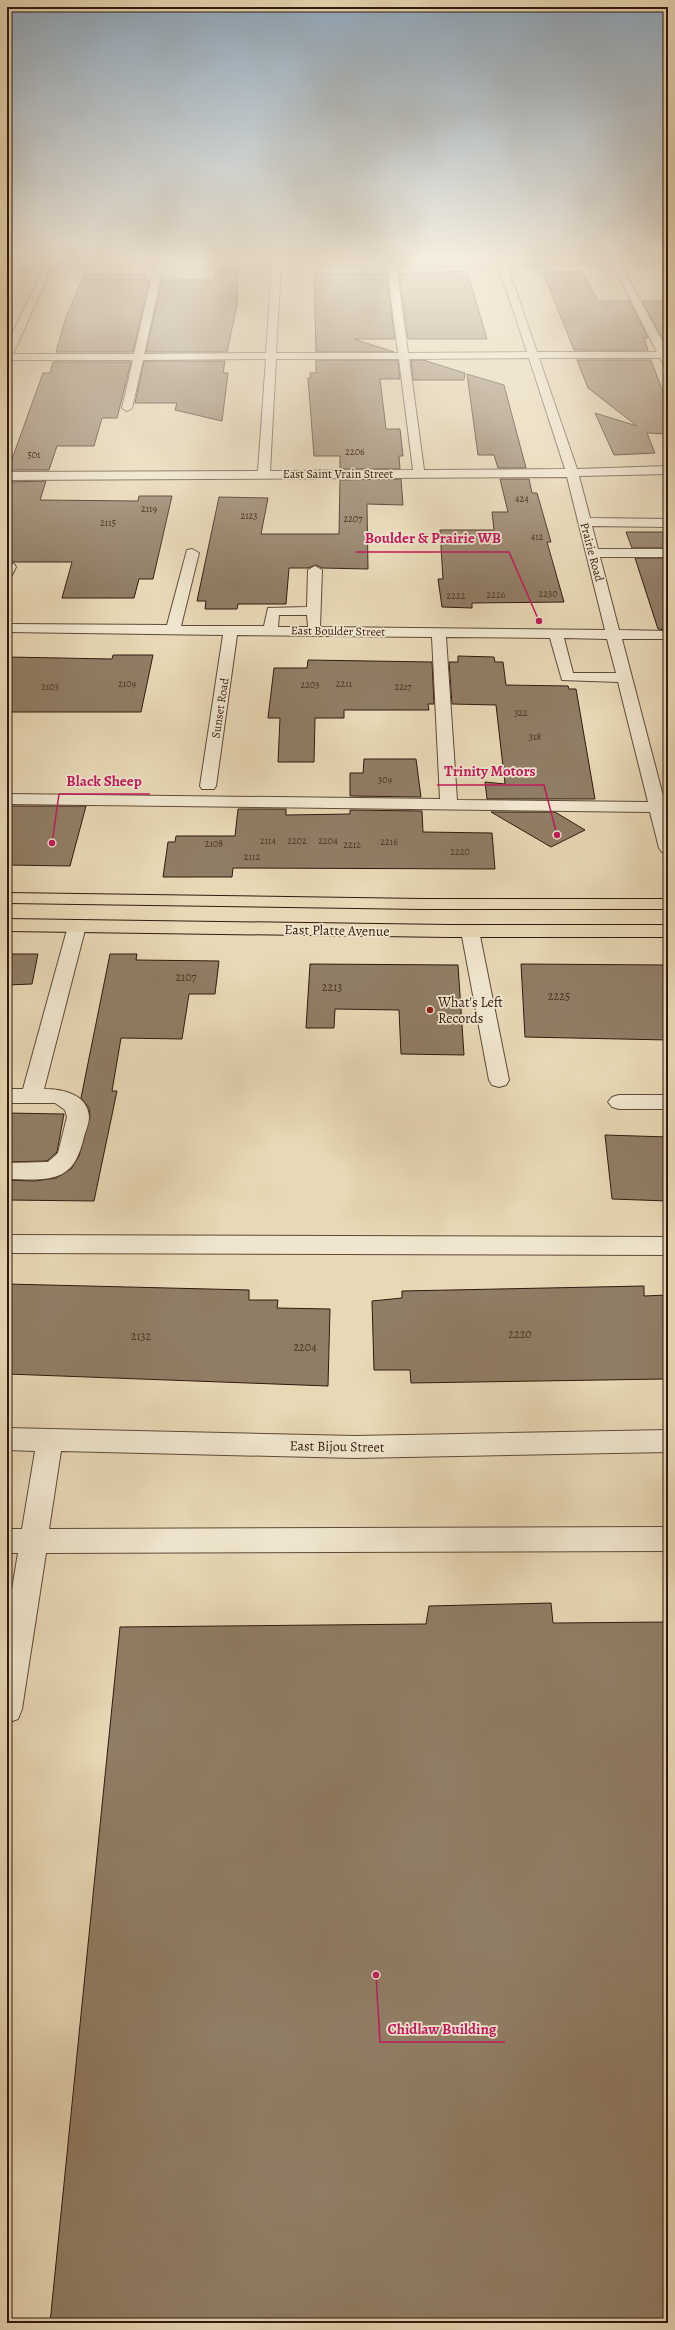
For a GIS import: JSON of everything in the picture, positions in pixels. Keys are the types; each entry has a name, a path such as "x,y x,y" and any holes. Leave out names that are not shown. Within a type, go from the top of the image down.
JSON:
{"main road":[{"name":"East Platte Avenue","path":"7,898 430,904 668,904"},
{"name":"East Platte Avenue","path":"7,925 470,931 668,931"}],"street":[{"path":"127,408 135,370"},
{"path":"264,475 269,370"},
{"path":"404,370 419,474"},
{"name":"Prairie Road","path":"538,370 572,474 668,848"},
{"name":"East Saint Vrain Street","path":"7,476 572,474 668,470"},
{"path":"584,522 668,523"},
{"path":"173,630 192,553"},
{"path":"592,553 668,553"},
{"path":"7,567 9,567 7,572"},
{"path":"314,631 315,570"},
{"path":"270,631 273,611 314,611"},
{"name":"East Boulder Street","path":"7,628 668,635"},
{"name":"Sunset Road","path":"208,786 231,630"},
{"path":"439,633 449,805"},
{"path":"556,634 567,677 624,678"},
{"path":"7,799 657,807"},
{"path":"32,1096 77,926"},
{"path":"470,931 499,1080"},
{"path":"7,1096 60,1096 74,1106 78,1117 68,1156 55,1168 40,1171 7,1171"},
{"path":"619,1102 668,1102"},
{"path":"7,1244 668,1246"},
{"name":"East Bijou Street","path":"7,1439 355,1447 668,1442"},
{"path":"7,1709 20,1541 50,1440"},
{"path":"20,1541 668,1539"}],"building":[{"path":"51,370 129,370 117,418 102,418 94,446 57,446 49,470 8,470 43,373 50,373"},
{"path":"142,370 224,370 223,373 228,373 222,421 175,410 177,403 135,403"},
{"path":"316,370 399,370 400,379 380,379 386,429 400,429 403,456 399,456 400,469 340,469 340,456 314,456 308,378 311,378 310,373 316,373"},
{"path":"412,370 454,370 465,373 464,380 413,380"},
{"path":"581,370 655,370 668,406 668,434 647,433 655,453 614,455 595,413 637,426 588,388"},
{"path":"467,374 504,385 526,468 498,468 494,455 478,455"},
{"path":"401,479 403,505 367,504 368,569 322,568 316,565 308,568 289,568 286,604 238,604 237,609 205,609 206,601 197,601 219,497 268,498 261,534 339,534 340,480"},
{"path":"500,479 529,479 532,493 537,493 551,542 547,542 564,602 472,603 472,608 442,607 438,579 443,579 440,530 494,530 492,512 508,512"},
{"path":"46,481 40,500 138,501 139,496 172,496 153,579 139,579 134,598 62,598 72,562 7,562 7,482"},
{"path":"626,532 668,532 668,548 632,548"},
{"path":"635,558 668,558 668,630 658,629"},
{"path":"113,655 153,655 141,712 7,712 7,657 112,659"},
{"path":"458,656 494,657 495,662 503,662 506,685 568,686 569,689 576,689 595,799 487,799 485,782 505,784 496,705 452,704 449,662 458,662"},
{"path":"308,660 432,662 434,704 428,704 429,710 344,710 344,718 315,718 314,762 278,762 280,718 268,718 274,668 307,668"},
{"path":"364,759 416,759 421,797 350,796 350,773 363,773"},
{"path":"7,806 86,806 70,866 7,865"},
{"path":"238,809 286,809 286,815 350,814 350,810 422,811 423,832 492,833 495,869 233,868 232,877 163,877 168,842 175,842 176,836 235,836"},
{"path":"491,812 555,812 585,830 551,847"},
{"path":"11,954 38,954 32,984 7,985 7,966"},
{"path":"110,954 137,954 136,960 219,961 215,994 189,994 182,1039 121,1038 112,1091 117,1091 94,1201 7,1200 7,1180 35,1181 56,1178 71,1169 79,1156 90,1117 89,1108 81,1098"},
{"path":"310,964 458,965 464,1055 401,1054 399,1010 335,1009 334,1028 306,1028"},
{"path":"521,964 668,965 668,1040 525,1037"},
{"path":"7,1113 64,1114 57,1152 47,1161 7,1162"},
{"path":"605,1135 668,1137 668,1201 612,1199"},
{"path":"7,1284 249,1290 249,1300 278,1300 277,1308 330,1309 328,1386 7,1374"},
{"path":"644,1286 644,1296 668,1295 668,1367 664,1368 665,1379 411,1383 410,1370 374,1370 372,1301 402,1298 402,1291"},
{"path":"551,1603 553,1623 668,1622 668,2323 50,2323 120,1627 426,1624 429,1606"}],"place":[{"name":"Boulder & Prairie WB","path":"539,621"},
{"name":"Trinity Motors","path":"557,835"},
{"name":"Black Sheep","path":"52,843"},
{"name":"What's Left Records","path":"430,1010"},
{"name":"Chidlaw Building","path":"376,1975"}]}
